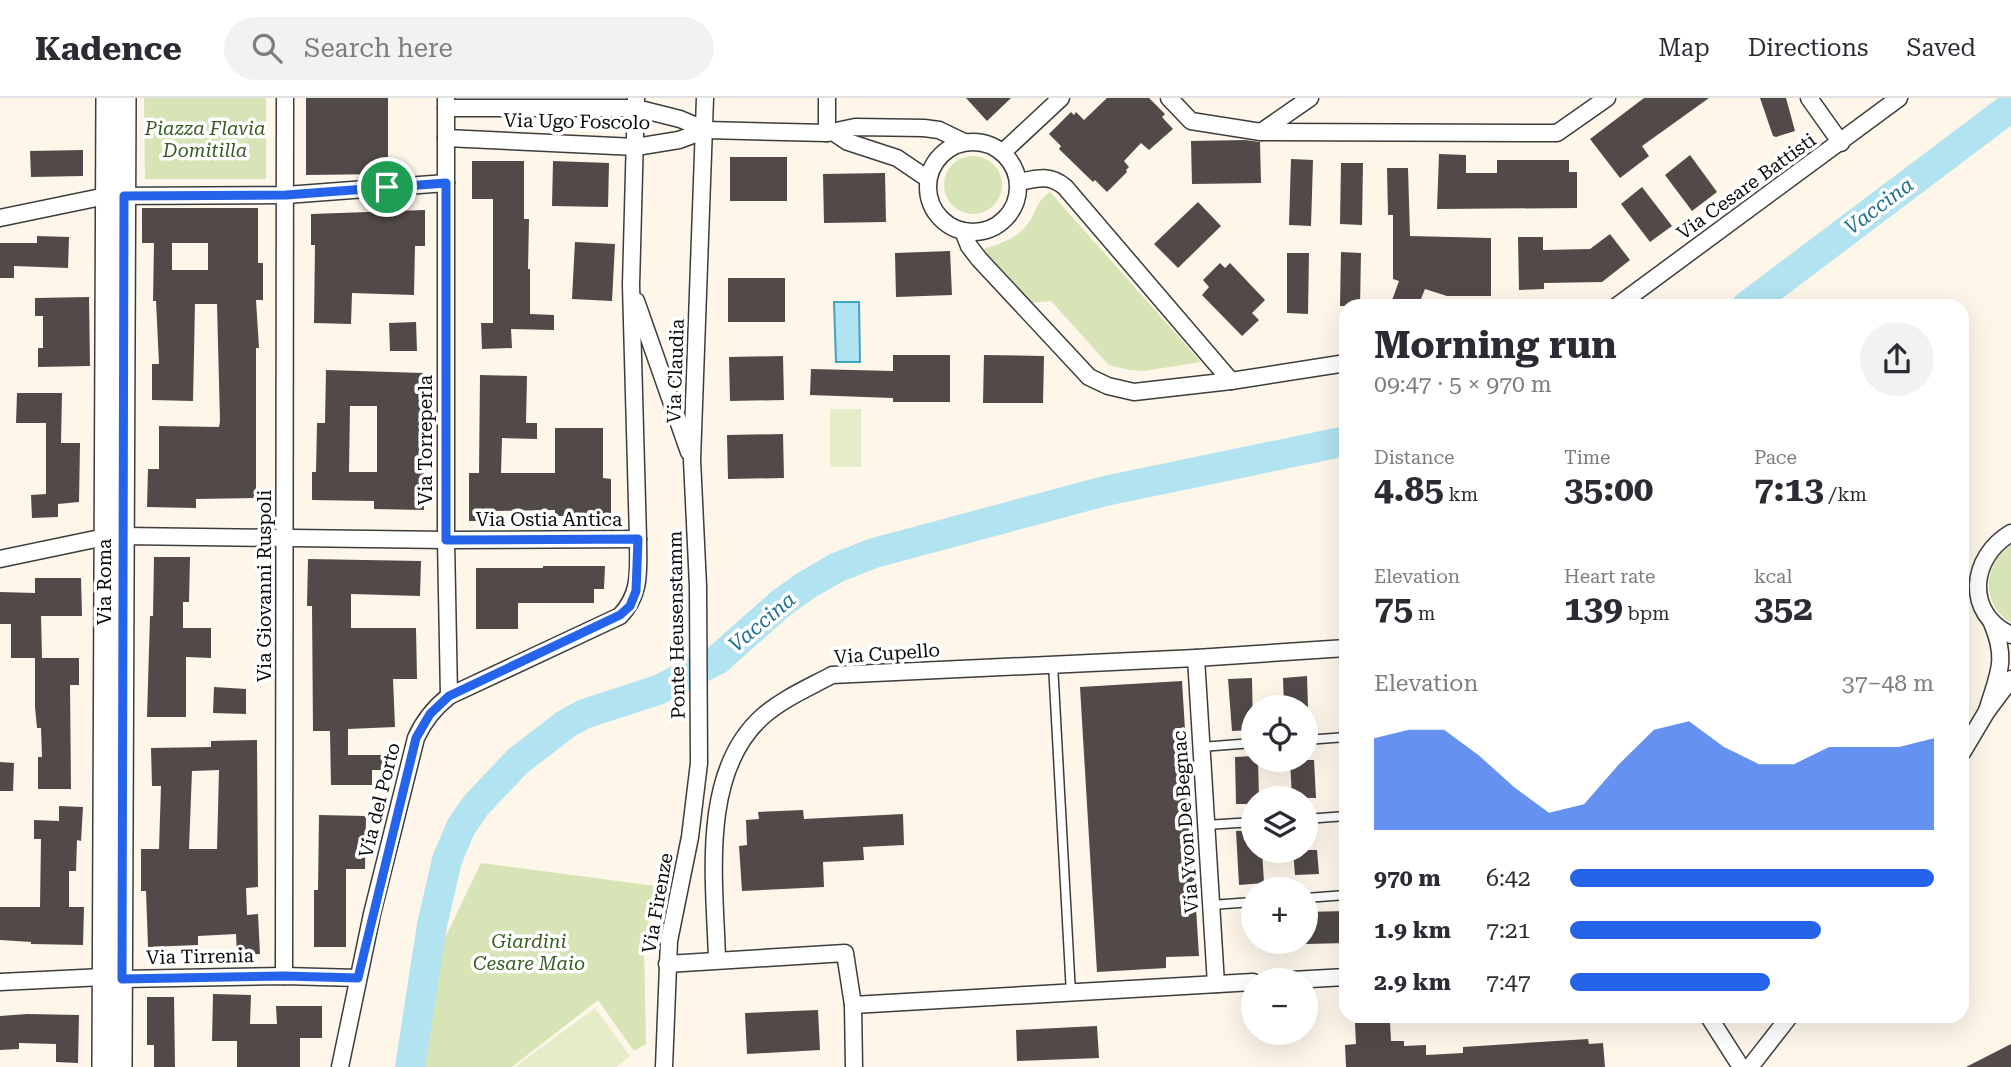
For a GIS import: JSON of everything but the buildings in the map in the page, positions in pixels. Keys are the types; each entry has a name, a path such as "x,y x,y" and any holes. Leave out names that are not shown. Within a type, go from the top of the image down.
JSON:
{"street":[{"name":"Via Roma","path":"103,1067 112,978 115,537 115,196 107,98"},
{"name":"Via Roma","path":"115,196 125,98"},
{"path":"285,98 286,195"},
{"name":"Via Claudia","path":"692,460 706,130 705,98"},
{"path":"827,98 830,132"},
{"path":"1003,152 1061,98"},
{"path":"1169,98 1191,121 1261,132 1557,133 1607,98"},
{"path":"1261,132 1310,98"},
{"path":"1809,98 1841,143"},
{"name":"Via Cesare Battisti","path":"1627,299 1899,98"},
{"name":"Via Ugo Foscolo","path":"446,103 636,103 706,130"},
{"name":"Via Torreperla","path":"446,103 446,540 449,696"},
{"name":"Via Claudia","path":"636,103 631,285 638,539"},
{"name":"Via Ugo Foscolo","path":"446,138 636,147 679,140 706,130 830,132 855,127 931,128 964,142"},
{"name":"Via Ugo Foscolo","path":"830,132 848,142 897,158 928,179"},
{"path":"978,141 991,144 1003,152 1016,171 1019,182 1016,203 1004,221 992,229 978,232 963,231 940,218 928,193 928,179 932,166 940,155 951,146 978,141"},
{"path":"1019,182 1045,177 1054,179 1065,187 1231,381"},
{"path":"0,218 115,196 286,195 446,183"},
{"name":"Via Giovanni Ruspoli","path":"284,976 286,195"},
{"path":"963,231 969,246 979,259 1089,377 1108,386 1134,392 1231,381 1339,364"},
{"name":"Via Claudia","path":"631,285 692,460"},
{"name":"Ponte Heusenstamm","path":"692,460 698,586 698,788"},
{"path":"1987,711 2002,657 2000,640 1978,593 1978,578 1981,563 1989,550 2011,533"},
{"name":"Via Ostia Antica","path":"0,559 115,537 638,539"},
{"name":"Via del Porto","path":"340,1067 358,978 416,738 430,714 449,696 620,615 630,606 636,591 638,539"},
{"path":"1992,621 2011,635"},
{"name":"Via Cupello","path":"717,959 713,842 725,775 739,747 762,718 793,696 832,675 1339,648"},
{"name":"Via Yvon De Begnac","path":"1196,658 1216,984"},
{"path":"1969,741 2011,679"},
{"name":"Via Firenze","path":"664,1067 667,964 674,910 691,837 698,788"},
{"path":"667,964 845,953 853,1005 854,1067"},
{"name":"Via Tirrenia","path":"0,982 284,976 358,978"},
{"path":"1318,979 1339,977"},
{"name":"Via Roma","path":"112,978 121,1067"},
{"path":"853,1005 1241,983"},
{"path":"1713,1023 1741,1067"},
{"path":"1750,1067 1784,1023"}],"lane":[{"path":"1053,664 1071,994"},
{"path":"1318,739 1339,738"},
{"path":"1201,747 1241,744"},
{"path":"1318,818 1339,817"},
{"path":"1206,825 1241,823"},
{"path":"1318,897 1339,896"},
{"path":"1211,905 1241,903"}],"green space":[{"name":"Piazza Flavia Domitilla","path":"144,98 266,98 266,179 145,179"},
{"path":"973,156 989,161 997,169 1002,185 997,201 989,209 973,214 957,209 949,201 944,185 949,169 957,161"},
{"path":"1050,192 1201,362 1144,371 1109,365 1051,301 1031,303 983,249 1022,231 1040,201"},
{"path":"830,409 861,409 861,467 830,467"},
{"path":"2011,544 2011,623 1994,605 1989,584 1995,562"},
{"name":"Giardini Cesare Maio","path":"481,863 655,886 644,948 646,1044 634,1051 598,1000 512,1067 425,1067 444,940"},
{"path":"595,1008 630,1056 616,1067 515,1067"}],"water":[{"path":"834,302 859,302 860,362 836,362"}],"waterway":[{"name":"Vaccina","path":"1756,299 2011,107"},
{"name":"Vaccina","path":"410,1067 432,925 447,860 461,827 476,805 518,761 566,724 584,714 658,690 717,660 780,604 805,586 836,568 874,553 1105,491 1339,442"}],"route":[{"path":"446,183 446,540 638,539 634,598 620,615 449,696 437,705 422,724 416,738 358,978 284,976 122,979 124,196 286,195 387,187 446,183"}]}
